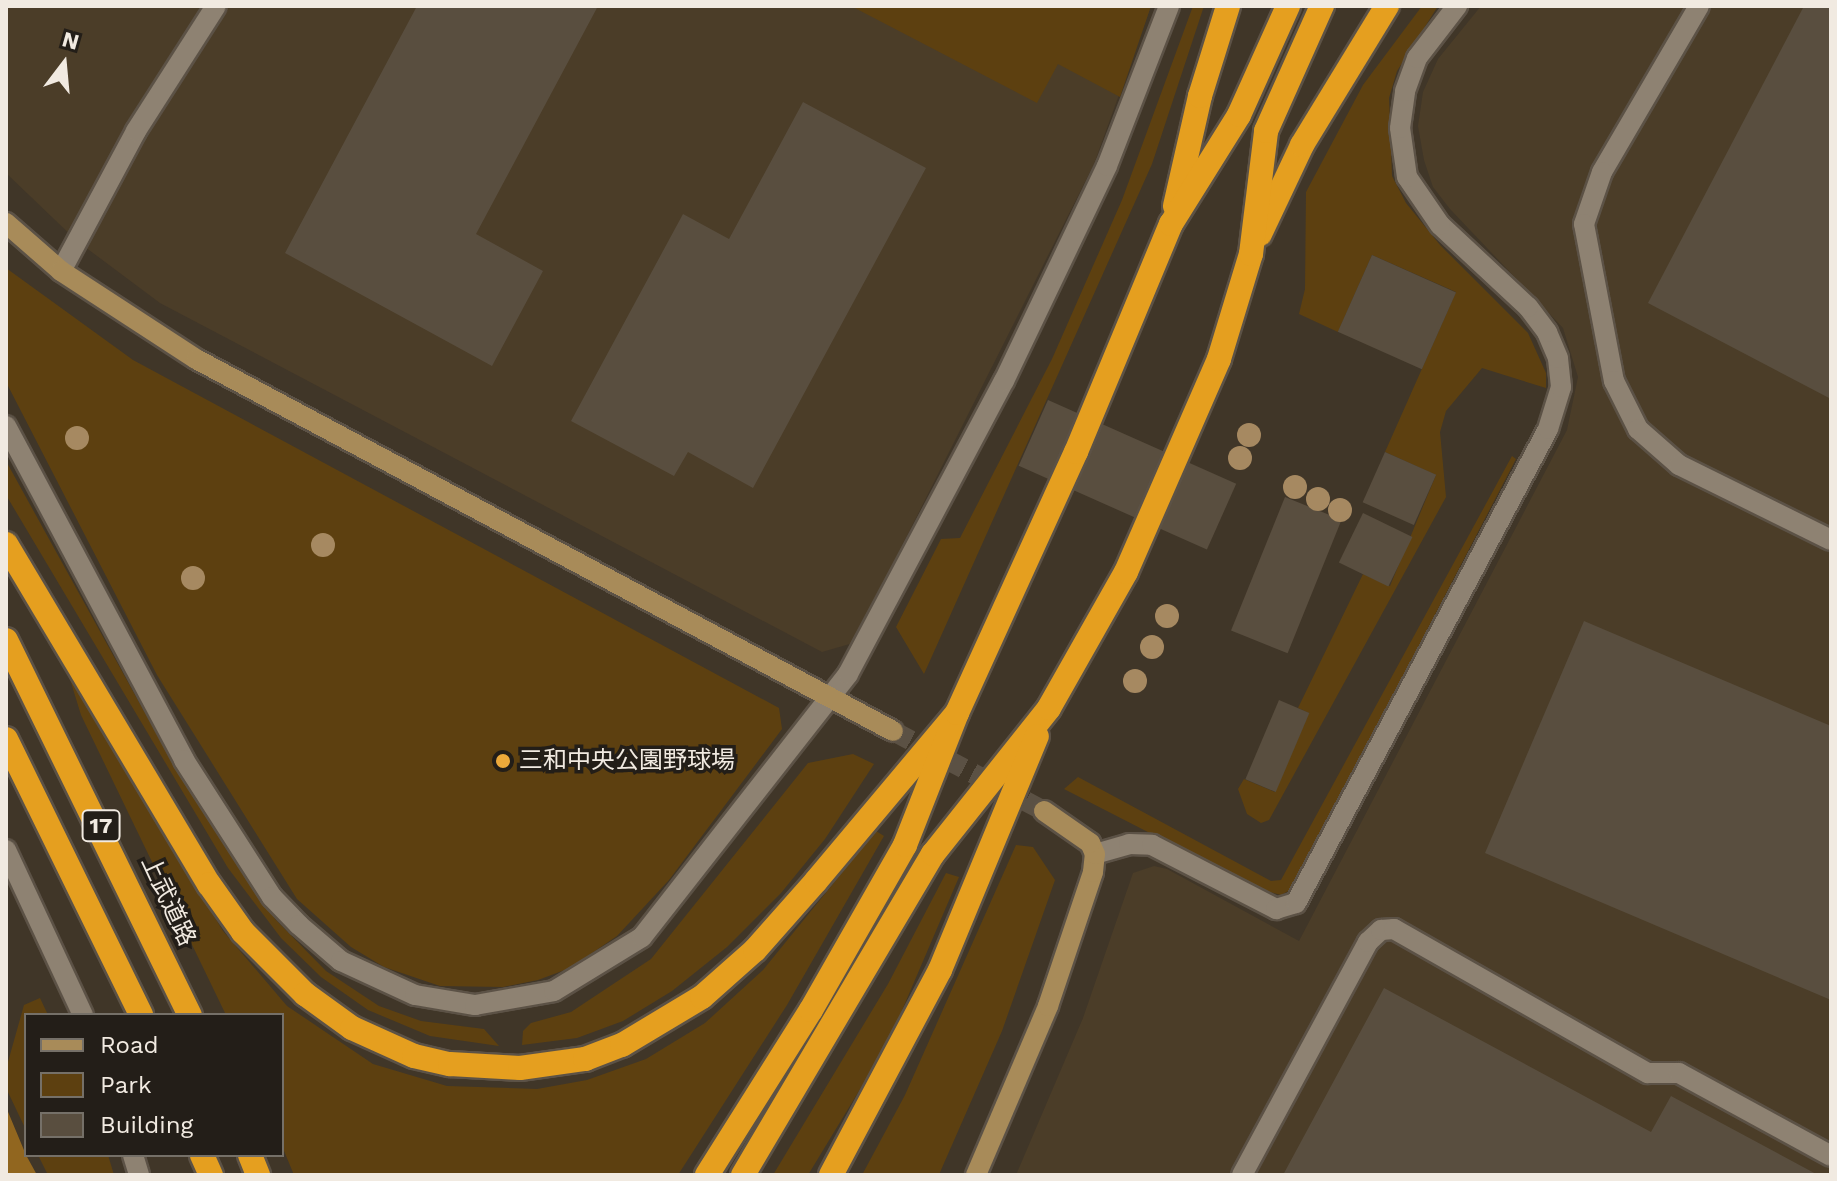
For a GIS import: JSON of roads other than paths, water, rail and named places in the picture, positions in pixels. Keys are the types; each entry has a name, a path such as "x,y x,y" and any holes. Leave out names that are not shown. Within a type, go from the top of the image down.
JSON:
{"highway":[{"path":"1171,224 1200,96 1228,6"},
{"path":"707,1175 811,1010 905,845 957,713 1076,452 1171,224 1239,115 1288,6"},
{"path":"1251,254 1266,131 1322,6"},
{"path":"831,1175 940,970 1049,708 1151,516 1219,359 1251,254 1309,133 1387,6"},
{"path":"6,544 209,884 243,932 305,994 352,1028 414,1056 450,1064 496,1069 585,1059 622,1045 702,997 816,881 957,713"},
{"name":"上武道路","path":"6,640 189,1013"},
{"path":"743,1175 933,854 1049,708"},
{"name":"17","path":"6,739 140,1013"}],"street":[{"path":"61,271 136,131 216,6"},
{"path":"6,426 156,712 272,897 341,961 415,995 475,1005 554,991 618,955 642,937 830,699 884,613 1004,381 1107,166 1169,6"},
{"path":"1095,854 1129,844 1152,845 1276,909 1296,903 1548,429 1561,387 1554,345 1528,307 1427,210 1407,177 1400,128 1413,69 1432,33 1457,6"},
{"path":"1699,6 1602,172 1584,224 1614,381 1638,429 1679,465 1831,540"},
{"path":"6,223 61,271 196,359 893,731"},
{"path":"976,1175 1048,1006 1095,854 1082,833 1044,811"},
{"path":"6,850 82,1013"},
{"path":"1242,1175 1368,942 1381,930 1394,929 1648,1073 1679,1073 1831,1156"}],"tunnel":[{"path":"893,731 1044,811"}],"place":[{"name":"三和中央公園野球場","path":"503,761"}]}
